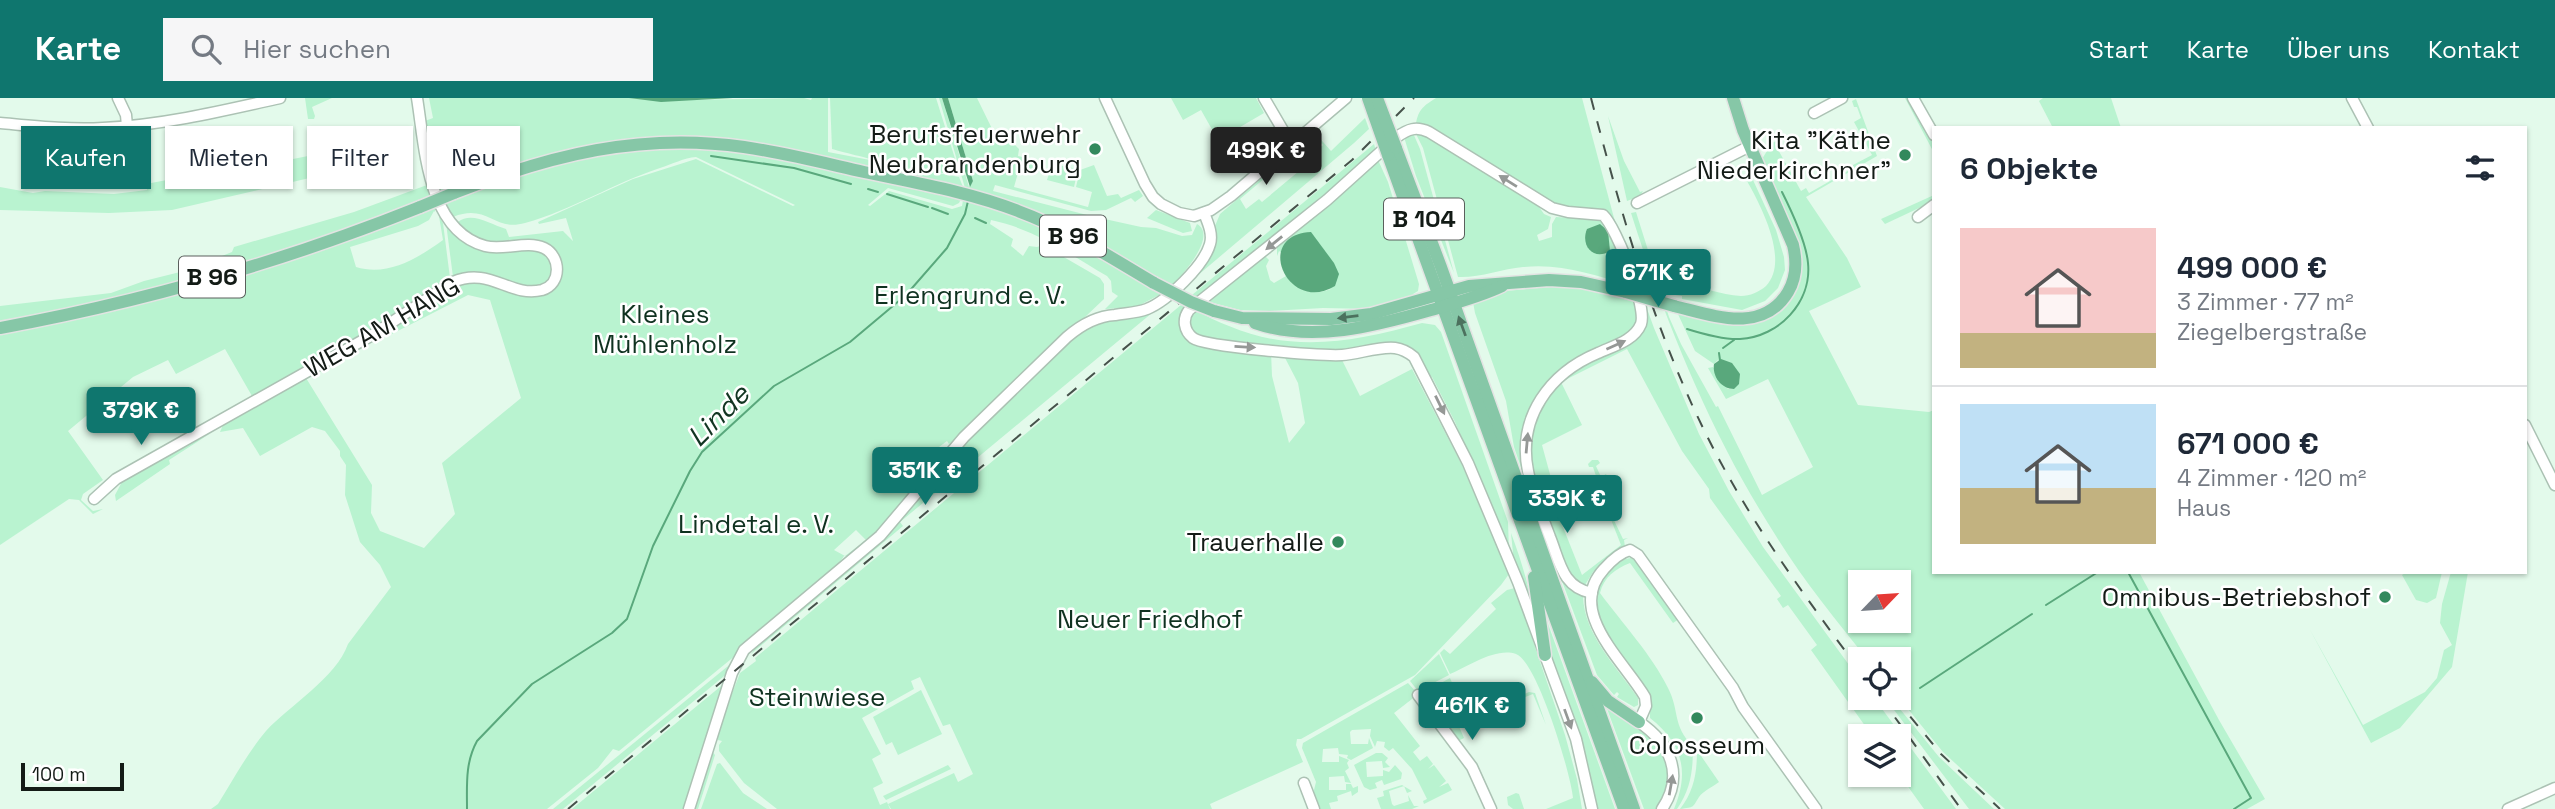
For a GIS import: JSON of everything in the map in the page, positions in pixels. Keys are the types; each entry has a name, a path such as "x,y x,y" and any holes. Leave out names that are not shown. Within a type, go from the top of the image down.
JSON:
{"main road":[{"name":"B 104","path":"1367,98 1392,152"},
{"name":"B 104","path":"1377,98 1392,152 1634,809"},
{"path":"1446,299 1504,284 1564,280 1626,292 1726,318 1748,319 1772,309 1790,289 1796,265 1793,245 1750,146 1733,98"},
{"name":"B 96","path":"0,328 142,296 239,269 345,235 505,173 565,155 655,143 742,146 986,200 1046,222 1191,302 1242,318 1313,320 1353,317 1446,299"},
{"name":"B 104","path":"1446,299 1529,545 1624,809"},
{"path":"1529,545 1545,655"},
{"path":"1586,674 1608,701 1639,722"}],"street":[{"path":"118,98 126,115 127,126 190,117 280,98"},
{"name":"WEG AM HANG","path":"94,499 116,479 374,334 453,282 480,276 513,287 534,290 546,288 554,282 557,265 551,253 544,248 492,248 467,237 447,219 435,193 417,98"},
{"path":"1121,98 1107,101 1145,184 1156,200 1185,215 1204,213 1231,196 1346,98"},
{"path":"1264,98 1291,144"},
{"path":"1814,113 1842,98"},
{"path":"1913,98 1932,131"},
{"path":"2352,98 2367,126"},
{"path":"0,123 43,126"},
{"path":"1592,593 1574,587 1564,573 1531,483 1525,450 1532,416 1550,385 1578,362 1627,340 1637,331 1642,322 1642,306 1635,286 1611,225 1603,215 1552,208 1429,132 1413,128 1397,136 1327,200 1189,310 1185,315 1185,326 1195,339 1221,345 1326,355 1360,354 1395,348 1411,355 1424,374 1468,463 1511,564 1576,739 1592,809"},
{"path":"1637,203 1750,146"},
{"path":"1918,217 1932,206"},
{"path":"689,809 729,682 744,650 880,536 947,455 1067,337 1081,326 1099,318 1149,308 1180,285 1210,246 1211,234 1204,213"},
{"path":"2527,429 2555,485"},
{"path":"1662,809 1672,785 1671,760 1661,740 1639,722 1646,706 1645,697 1598,628 1591,606 1598,575 1623,552 1630,550 1635,552 1733,688 1743,707 1816,809"},
{"path":"1418,695 1472,767 1491,809"},
{"path":"1304,783 1314,809"},
{"path":"2508,809 2555,788"}],"green space":[{"path":"305,98 332,98 312,107 314,119 308,119"},
{"path":"429,98 828,98 828,152 959,177 963,187 789,148 743,141 564,151 520,163 520,126 427,126 427,132 425,121 433,118"},
{"path":"830,98 936,98 957,165 956,173 915,169 832,149"},
{"path":"939,98 942,98 969,187 973,181 948,98 977,98 999,143 1014,144 1019,149 1018,156 1044,162 1044,173 1020,166 1014,187 1088,207 1092,192 1076,187 1080,170 1094,165 1107,196 1118,194 1121,198 1139,190 1143,196 1135,202 1131,198 1106,210 1091,211 995,185 993,191 1182,236 1192,235 1197,224 1203,237 1196,255 1172,286 1019,206 965,188"},
{"path":"1171,98 1256,98 1264,113 1218,140 1201,110 1183,120"},
{"path":"1436,98 1582,98 1614,218 1654,328 1699,434 1763,547 1848,664 1848,702 1811,650 1817,645 1788,605 1783,608 1777,599 1781,596 1710,498 1709,489 1682,451 1627,349 1561,382 1582,425 1542,445 1554,489 1536,492 1530,429 1551,386 1644,323 1605,211 1555,205 1416,124 1418,115"},
{"path":"1905,98 1909,98 1932,138 1932,149"},
{"path":"2043,98 2111,98 2120,126 2052,126 2039,101"},
{"path":"1856,99 1877,156 1806,197 1847,258 1861,287 1809,311 1858,405 1932,411 1932,574 2140,574 2265,799 2247,809 2005,809 1943,752 1909,710 1911,710 1911,647 1858,647 1797,568 1753,498 1693,380 1660,298 1631,213 1636,212 1669,317 1681,344 1716,407 1718,406 1762,495 1813,467 1768,379 1726,399 1708,368 1713,367 1728,389 1734,389 1718,360 1714,364 1695,351 1677,312 1725,322 1790,298 1789,226 1762,159 1772,143 1791,134 1775,144 1801,191 1806,188 1809,193 1872,155 1854,122 1861,118 1857,107 1854,107 1852,101"},
{"path":"1608,116 1624,161 1640,192 1643,191 1640,196 1627,201"},
{"path":"1365,118 1369,129 1184,287 1215,241 1215,226 1220,214 1291,153 1296,154 1296,159 1292,155 1240,199 1246,209 1259,199 1262,202 1311,161 1308,157 1323,145 1314,136 1302,147 1305,151 1299,151 1298,147 1316,134 1331,151"},
{"path":"1413,133 1420,149 1454,273 1416,176 1404,137"},
{"path":"1416,134 1428,137 1537,204 1544,214 1551,217 1548,229 1537,235 1539,241 1552,237 1552,224 1556,217 1602,220 1611,231 1630,285 1577,271 1537,266 1458,277 1423,148"},
{"path":"1374,144 1376,151 1353,173 1198,298 1192,295"},
{"path":"699,147 742,151 961,199 953,206 888,188 868,205 870,206 889,191 952,209 962,206 963,200 995,209 1062,235 1161,294 1136,307 1105,309 1118,296 1112,292 1111,281 1107,276 1037,236 991,220 990,224 1013,239 1011,246 1023,256 1029,246 1043,245 1100,278 1104,284 1104,299 965,431 949,444 947,441 939,447 941,452 923,469 926,476 891,519 849,557 844,556 736,655 619,751 613,749 598,768 547,809 211,809 218,804 266,731 334,668 348,644 391,587 380,565 360,542 345,495 346,465 340,451 325,431 312,427 260,456 243,428 220,432 223,425 306,378 372,485 371,513 380,531 424,548 455,514 442,463 521,398 490,300 468,295 390,335 388,330 452,287 472,279 494,285 552,288 553,251 501,246 478,238 458,222 469,218 482,220 506,229 509,237 563,231 573,241 566,218 539,224 538,222 633,179 696,159 795,205 696,157 643,174 525,223 505,224 475,213 453,217 443,204 480,189 520,189 520,175 610,151","holes":["856,530 866,540 845,556 834,550"]},
{"path":"307,156 307,179 293,182 293,159"},
{"path":"1378,160 1388,182 1419,284 1418,291 1413,294 1415,299 1371,309 1270,311 1240,310 1206,301 1265,256 1269,260 1266,266 1270,280 1274,283 1286,276 1306,291 1331,289 1279,251 1277,256 1277,247 1358,180"},
{"path":"1052,164 1078,169 1074,187 1047,180"},
{"path":"165,180 165,189 262,189 172,210 109,213 0,210 0,187 33,193 45,191 114,194 151,189 151,183"},
{"path":"1753,180 1776,230 1784,257 1785,270 1778,288 1765,301 1742,310 1682,299 1682,296 1669,294 1667,287 1686,286 1744,296 1766,286 1773,275 1774,248 1759,204 1747,181"},
{"path":"427,185 430,196 418,203 283,252 167,286 0,324 0,306 111,293 184,271 232,252 234,247 354,212"},
{"path":"1932,196 1932,202 1885,224 1881,219"},
{"path":"435,207 429,220 418,226 350,247 356,267 380,270 391,268 443,240 439,216 443,223 450,278 372,330 252,396 225,349 176,374 168,360 133,377 68,431 103,480 83,494 81,500 93,511 103,509 93,514 79,500 69,499 0,545 0,332 79,316"},
{"path":"1156,210 1190,223 1192,231 1183,233 1147,218"},
{"path":"446,223 465,240 543,251 553,261 549,278 534,287 453,277"},
{"path":"1550,287 1580,288 1639,301 1636,329 1588,355 1530,415 1530,494 1514,447 1506,401 1473,302 1505,291"},
{"name":"Neuer Friedhof","path":"1181,305 1187,307 1186,336 1271,352 1272,376 1289,443 1305,423 1298,383 1283,354 1342,360 1360,396 1412,369 1462,465 1509,574 1501,585 1415,675 1297,739 1296,745 1303,762 1210,804 1212,809 891,809 888,804 954,773 958,782 973,774 950,724 943,726 920,677 911,681 914,689 862,718 881,754 872,759 883,783 873,788 880,805 887,802 890,809 777,809 744,783 719,751 722,741 718,740 717,732 740,673"},
{"path":"1158,308 900,522 903,526 751,654 759,643 849,565 941,466 1069,340 1088,325"},
{"path":"1194,310 1254,335 1302,342 1350,339 1422,323 1435,325 1441,332 1508,522 1509,551 1455,422 1432,377 1412,352 1284,348 1213,340 1196,334 1191,329 1190,320"},
{"path":"211,433 169,460 170,464 116,501 115,495 123,480"},
{"path":"1592,460 1598,460 1600,463 1596,466 1601,477 1606,474 1614,490 1612,497 1603,501 1597,498 1592,480 1597,479 1593,467 1588,464"},
{"path":"1567,492 1571,513 1560,515 1561,522 1582,575 1621,545 1608,512 1623,539 1628,538 1624,540 1625,547 1593,572 1585,585 1580,586 1572,582 1537,496"},
{"path":"1531,498 1562,574 1583,596 1589,624 1595,637 1638,698 1638,705 1634,707 1617,697 1617,692 1614,695 1597,675"},
{"path":"1511,533 1524,571 1541,636 1511,556"},
{"path":"1631,558 1637,562 1679,619 1673,623 1630,563 1611,574 1600,593 1661,676 1672,696 1682,732 1693,746 1690,779 1677,809 1674,809 1682,782 1682,770 1676,748 1670,737 1650,718 1650,706 1608,640 1597,602 1599,586 1608,571 1621,561"},
{"path":"2442,574 2436,598 2427,603 2416,600 2402,575"},
{"path":"2450,574 2468,574 2452,667 2400,728 2371,743 2309,628 2363,725 2425,692 2437,678 2444,650 2452,645 2440,623"},
{"path":"1515,588 1565,735 1582,809 1546,809 1573,798 1552,720 1543,696 1524,661 1516,654 1500,653 1450,674 1440,653 1444,649 1450,654 1496,609 1491,603 1507,590"},
{"path":"1543,610 1615,809 1596,809 1550,654"},
{"path":"1439,654 1449,675 1418,691 1410,681"},
{"path":"733,662 729,672 563,809 553,809"},
{"path":"1450,678 1460,701 1442,710 1428,690"},
{"path":"726,682 689,802 684,806 686,809 572,809"},
{"path":"1408,683 1416,692 1412,699 1394,713 1420,746 1413,752 1420,761 1427,756 1433,764 1428,769 1434,765 1446,781 1439,787 1448,783 1452,790 1424,804 1423,801 1427,799 1412,769 1393,748 1389,751 1384,747 1385,742 1377,741 1375,747 1370,736 1371,729 1352,730 1351,744 1368,744 1369,738 1373,748 1351,760 1347,758 1348,755 1339,754 1338,748 1323,749 1322,762 1339,762 1339,756 1349,760 1349,768 1345,771 1351,783 1345,782 1344,776 1329,777 1329,790 1346,790 1346,784 1351,784 1353,788 1358,786 1358,792 1352,796 1351,791 1337,796 1338,801 1329,803 1331,809 1317,809 1312,798 1316,782 1302,748 1303,743"},
{"path":"921,690 942,734 898,755 892,742 886,745 873,717"},
{"path":"1529,692 1535,693 1546,725 1533,694 1518,700 1518,709 1509,713 1504,703"},
{"path":"1606,706 1648,736 1666,760 1668,774 1665,791 1656,809 1644,809"},
{"path":"1854,710 1883,710 1893,724 1864,724"},
{"path":"1894,710 1901,710 1939,757 1994,809 1969,809 1911,732 1911,724 1905,724"},
{"path":"1453,712 1459,715 1455,717 1464,738 1458,741 1443,719"},
{"path":"1911,748 1956,809 1924,809 1908,787 1911,787"},
{"path":"711,750 715,755 698,809 692,809"},
{"path":"1697,750 1719,782 1701,795 1692,806 1680,809 1694,781"},
{"path":"1376,753 1382,753 1388,758 1385,762 1390,767 1383,768 1382,761 1366,762 1367,777 1383,776 1383,770 1389,772 1395,765 1402,773 1401,779 1384,785 1382,780 1375,783 1377,788 1370,790 1364,787 1354,765"},
{"path":"720,763 743,793 767,809 701,809 717,764"},
{"path":"948,765 951,769 886,800 883,796"},
{"path":"1404,786 1389,791 1392,804 1394,806 1409,801 1408,795 1414,806 1419,806 1412,809 1381,809 1377,798 1384,796 1383,791"},
{"path":"1519,794 1524,809 1513,809 1508,805 1507,797"}],"shaded area":[{"path":"629,98 733,98 661,102"},
{"path":"942,98 948,98 973,181 970,187"},
{"path":"1600,224 1608,231 1610,251 1604,254 1594,253 1585,241 1587,229"},
{"path":"1311,232 1339,274 1335,286 1318,292 1303,290 1291,282 1283,271 1280,258 1283,246 1293,236"},
{"path":"1721,359 1732,363 1740,374 1739,384 1734,389 1725,387 1716,377 1714,364"}],"waterway":[{"path":"711,156 794,168 851,184"},
{"path":"868,189 878,192"},
{"path":"1687,329 1727,339 1754,337 1780,324 1799,304 1808,277 1807,254 1782,192"},
{"path":"887,194 928,207"},
{"name":"Linde","path":"467,809 469,766 477,741 532,684 612,633 627,619 653,546 702,452 774,386 850,342 906,295 947,248 965,214 968,201"},
{"path":"932,208 948,214"},
{"path":"975,218 986,223"},
{"path":"1723,348 1734,340"},
{"path":"1719,353 1720,360"},
{"path":"2046,605 2095,574"},
{"path":"2129,574 2251,798 2234,809"},
{"path":"1920,688 2032,614"}],"railway":[{"path":"568,809 1352,160 1414,98"},
{"path":"1591,98 1639,267 1685,390 1720,462 1757,524 1848,654"},
{"path":"1890,710 1961,809"},
{"path":"1905,710 1941,754 2000,809"}],"place":[{"name":"Berufsfeuerwehr Neubrandenburg","path":"1095,149"},
{"name":"Kita \"Käthe Niederkirchner\"","path":"1905,155"},
{"name":"Trauerhalle","path":"1338,542"},
{"name":"Omnibus-Betriebshof","path":"2385,597"},
{"name":"Colosseum","path":"1697,718"}],"park label":[{"name":"Erlengrund e. V.","path":"970,295"},
{"name":"Kleines Mühlenholz","path":"665,329"},
{"name":"Lindetal e. V.","path":"756,524"},
{"name":"Steinwiese","path":"817,697"}]}
